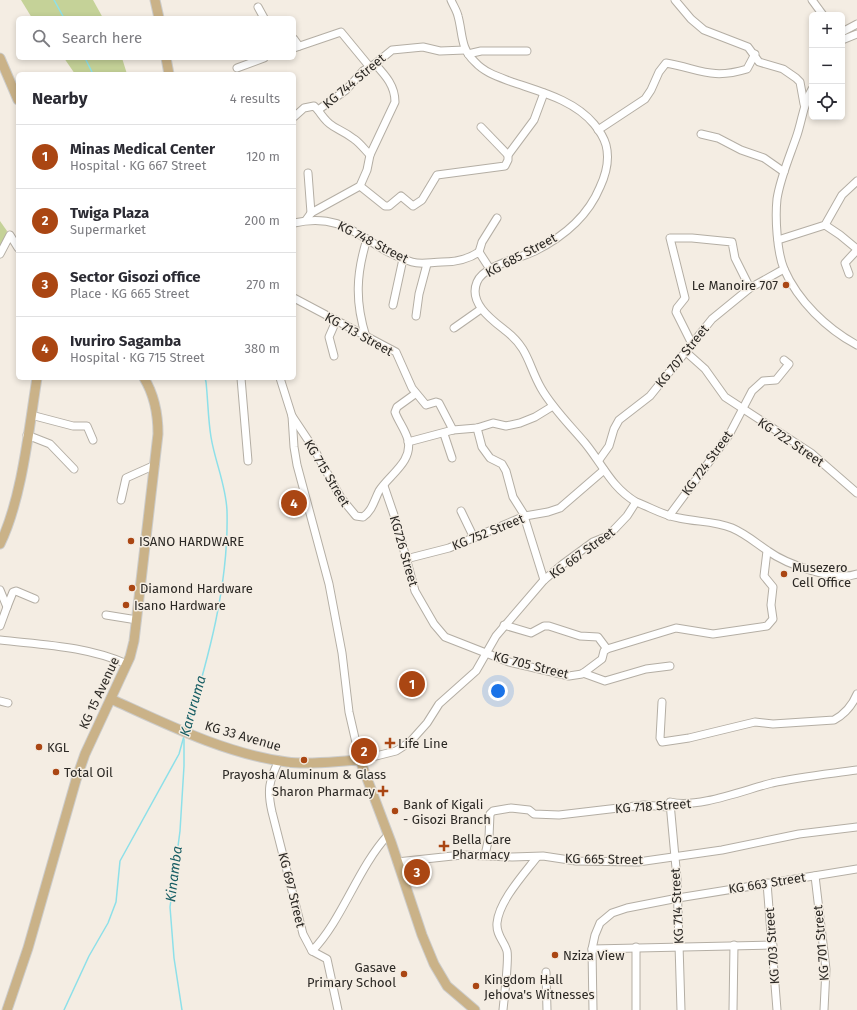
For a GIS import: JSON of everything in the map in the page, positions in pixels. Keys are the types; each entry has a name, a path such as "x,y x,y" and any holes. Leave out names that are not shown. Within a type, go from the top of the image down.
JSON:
{"main road":[{"path":"155,0 158,16"},
{"path":"0,58 16,93"},
{"path":"166,60 169,72"},
{"path":"0,544 12,511 37,380"},
{"name":"KG 15 Avenue","path":"7,1010 28,948 76,780 85,754 127,664 134,641 154,465 158,416 154,397 145,380"},
{"name":"KG 33 Avenue","path":"111,699 208,741 248,753 280,760 306,763 360,760"},
{"path":"360,760 388,835 422,935 440,975 454,993 475,1010"}],"street":[{"name":"KG 685 Street","path":"451,0 458,16 460,30 467,52 481,68 496,76 544,93 580,109 598,130 606,144 608,156 607,167 597,195 587,211 572,226 536,250 490,269 480,277 475,285 481,310"},
{"path":"675,0 699,27 748,47 762,63 783,69 796,78 800,82 804,104"},
{"path":"812,0 821,12"},
{"path":"258,7 263,16"},
{"path":"845,30 857,24"},
{"path":"297,47 341,32 392,84 395,93 395,102 370,155 367,170 360,186 311,213 306,220"},
{"path":"845,39 857,34"},
{"name":"KG 744 Street","path":"296,116 309,106 314,106 318,110 339,96 384,55 397,49 423,47 440,51 527,51"},
{"path":"598,130 645,99 659,72 666,63 703,73 724,74 747,69 755,54"},
{"path":"237,68 259,60"},
{"path":"360,186 385,206 389,206 401,196 413,206 422,200 436,174 505,166 508,160 508,154 534,120 544,93"},
{"path":"809,95 804,104 799,131 784,172 777,198 776,222 778,240 784,268 807,303 832,329 857,345"},
{"path":"318,110 329,125 355,139 370,155"},
{"path":"480,127 508,154"},
{"path":"701,134 718,138 741,150 764,158 784,172"},
{"path":"308,173 311,213"},
{"path":"778,240 825,226 842,195 857,181"},
{"path":"490,269 479,252 482,242 497,218"},
{"name":"KG 748 Street","path":"296,223 306,220 329,221 345,225 367,239 413,263 427,264 455,262 479,252"},
{"path":"825,226 857,249 845,263 849,274"},
{"path":"0,254 10,235 16,245"},
{"path":"692,344 676,312 677,308 685,298 670,239 673,236 680,239 692,238 731,242 735,258 750,288"},
{"path":"366,337 360,317 357,297 361,262 367,239"},
{"path":"393,306 403,259"},
{"path":"416,316 420,288 427,264"},
{"name":"KG 707 Street","path":"599,460 609,446 614,429 619,420 650,396 712,319 750,288 784,268"},
{"name":"KG 713 Street","path":"296,299 396,352 415,394"},
{"path":"454,328 481,310 521,345 540,386 553,406 599,460 604,470 620,490 636,502 669,516 710,522 732,528 760,544 767,551 809,569 829,575 857,574"},
{"path":"334,356 329,337 336,321"},
{"name":"KG 722 Street","path":"686,352 705,369 725,397 811,452 857,493"},
{"name":"KG 724 Street","path":"669,516 729,435 742,409 757,385 763,381 776,380 788,362"},
{"path":"241,380 248,460"},
{"path":"281,380 292,416 297,465 329,584 342,653 349,712 360,760"},
{"path":"453,430 439,403 436,402 426,405 415,394 400,405 395,412 405,430 408,442 444,434 453,430 477,428 493,423 506,426 526,422 553,406"},
{"path":"31,415 74,426 87,426 92,440"},
{"name":"KG 715 Street","path":"292,416 314,449 341,498 356,516 363,517 367,514 379,491 405,459 408,442"},
{"path":"477,428 482,447 490,458 502,464 506,471 512,497 524,516 544,580"},
{"path":"444,434 452,458"},
{"path":"27,435 50,444 74,469"},
{"path":"121,500 126,478 154,465"},
{"name":"KG 752 Street","path":"406,559 450,548 524,516 548,512 560,508 604,470"},
{"name":"KG726 Street","path":"384,486 396,521 418,598 441,633 450,640 485,654"},
{"name":"KG 667 Street","path":"360,760 396,751 410,742 427,723 439,704 476,671 504,625 544,580 563,564 594,542 608,536 627,516 636,502"},
{"path":"461,511 474,538"},
{"path":"504,625 531,632 544,626 549,626 580,636 598,636 606,649 676,628 713,634 767,626 773,619 770,610 773,588 764,576 767,551"},
{"path":"0,590 7,607"},
{"path":"0,626 13,592 16,591 34,599"},
{"path":"106,615 136,620"},
{"path":"0,640 59,645 98,654 127,664"},
{"name":"KG 705 Street","path":"485,654 509,662 573,676 583,673 602,659 606,649"},
{"path":"583,673 605,681 646,669 670,666"},
{"path":"662,702 660,738 662,742 689,738 755,722 773,724 834,720 843,715 853,704 857,694"},
{"path":"0,701 8,703"},
{"name":"KG 697 Street","path":"280,760 270,782 269,796 303,934 312,951 327,959 338,1010"},
{"name":"KG 718 Street","path":"485,855 489,837 490,814 493,811 515,808 529,810 534,814 559,816 644,805 668,807 670,802 681,805 728,796 772,783 857,770"},
{"name":"KG 714 Street","path":"670,802 678,898 681,1010"},
{"name":"KG 665 Street","path":"397,862 441,856 485,855 543,856 576,861 638,862 727,849 799,834 857,827"},
{"path":"312,951 318,945 367,862 388,835"},
{"path":"503,1010 507,954 497,930 497,921 504,903 537,857"},
{"name":"KG 663 Street","path":"593,1010 592,949 596,930 600,923 612,913 627,908 678,898 857,869"},
{"name":"KG 701 Street","path":"814,876 826,969 824,1010"},
{"name":"KG 703 Street","path":"767,883 777,1010"},
{"path":"592,949 636,946 680,947 772,945"},
{"path":"636,946 636,1010"},
{"path":"733,1010 734,946"},
{"path":"546,972 546,1010"}],"green space":[{"path":"21,0 93,0 102,16 31,16"},
{"path":"65,60 123,60 126,72 74,72"},
{"path":"0,221 7,231 0,253"}],"waterway":[{"name":"Karuruma","path":"54,0 63,16"},
{"name":"Karuruma","path":"86,60 92,72"},
{"name":"Karuruma","path":"187,729 216,622 225,566 227,539 226,501 211,437 206,380"},
{"name":"Karuruma","path":"64,1010 89,956 108,923 116,902 120,861 179,754 184,736"},
{"name":"Kinamba","path":"182,1010 174,958 170,907 180,831 184,739"}],"place":[{"name":"Le Manoire 707","path":"786,285"},
{"name":"Ivuriro Sagamba","path":"294,503"},
{"name":"ISANO HARDWARE","path":"131,541"},
{"name":"Musezero Cell Office","path":"784,574"},
{"name":"Diamond Hardware","path":"132,588"},
{"name":"Isano Hardware","path":"126,605"},
{"name":"Minas Medical Center","path":"412,684"},
{"name":"Life Line","path":"390,743"},
{"name":"KGL","path":"39,747"},
{"name":"Twiga Plaza","path":"364,751"},
{"name":"Prayosha Aluminum & Glass","path":"304,760"},
{"name":"Total Oil","path":"56,772"},
{"name":"Sharon Pharmacy","path":"383,791"},
{"name":"Bank of Kigali - Gisozi Branch","path":"395,811"},
{"name":"Bella Care Pharmacy","path":"444,846"},
{"name":"Sector Gisozi office","path":"417,872"},
{"name":"Nziza View","path":"555,955"},
{"name":"Gasave Primary School","path":"404,974"},
{"name":"Kingdom Hall Jehova's Witnesses","path":"476,986"}]}
